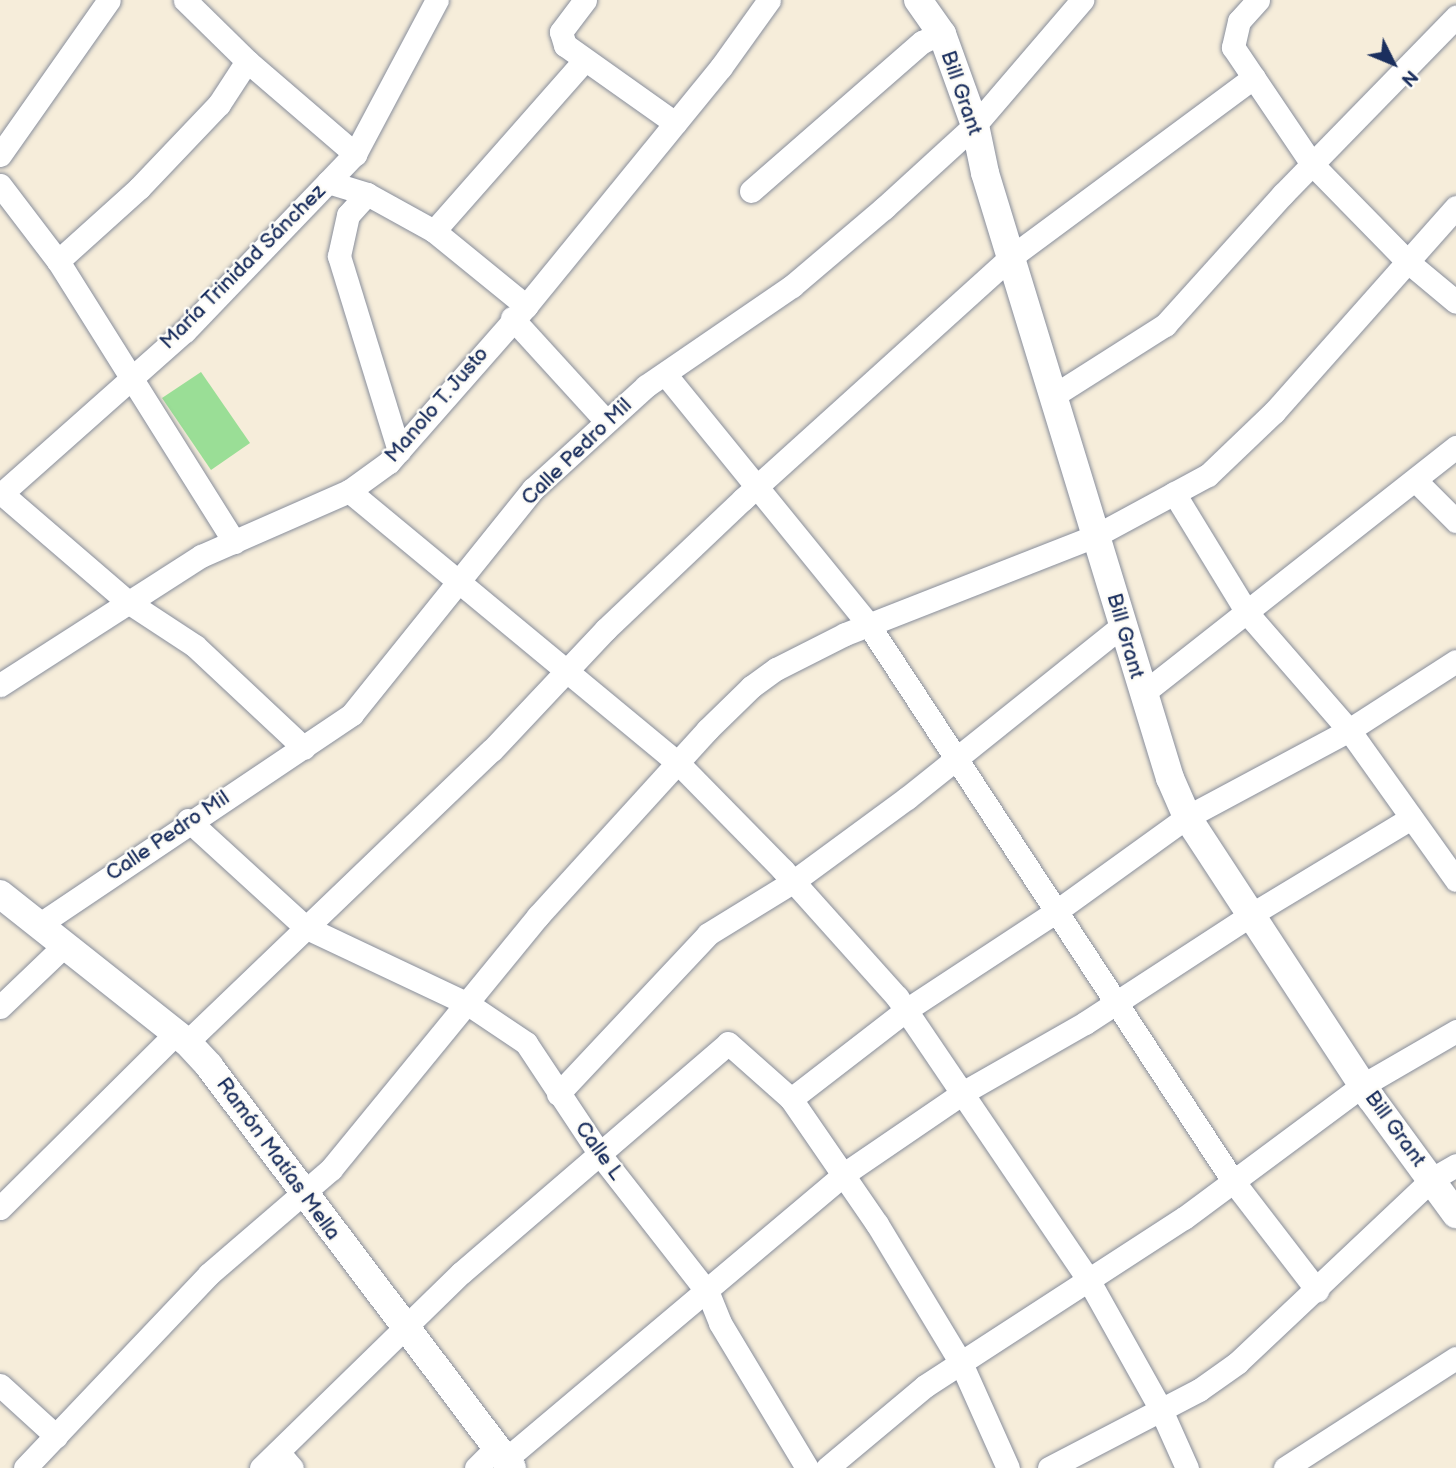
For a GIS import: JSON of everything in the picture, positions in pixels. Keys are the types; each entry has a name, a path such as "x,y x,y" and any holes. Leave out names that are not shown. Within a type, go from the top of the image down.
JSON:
{"street":[{"path":"0,156 109,0"},
{"path":"185,0 247,61 355,154"},
{"name":"María Trinidad Sánchez","path":"0,494 130,376 185,331 355,154 437,0"},
{"path":"584,0 561,32 565,45 674,123"},
{"name":"Manolo T. Justo","path":"0,685 201,556 368,481 399,451 519,312 674,123 769,0"},
{"name":"Bill Grant","path":"918,0 941,33 975,125 1011,257 1155,742 1187,817 1363,1085 1444,1172 1456,1214"},
{"name":"Calle Pedro Mil","path":"40,924 188,820 304,748 352,714 533,489 605,420 665,374 792,286 975,125 1082,0"},
{"path":"1258,0 1239,21 1233,47 1312,164 1408,262 1456,302"},
{"path":"1053,396 1165,326 1312,164 1456,17"},
{"path":"751,191 922,42 941,33"},
{"path":"434,232 585,60"},
{"path":"58,261 139,188 211,113 247,61"},
{"path":"0,1208 181,1037 305,927 568,672 606,629 1011,257 1254,78"},
{"path":"328,182 367,194 434,232 519,312 605,420"},
{"path":"0,186 58,261 234,542"},
{"path":"367,194 348,215 340,256 399,451"},
{"path":"24,1468 209,1274 331,1169 547,905 724,713 776,669 868,624 1095,536 1208,475 1274,412 1456,207"},
{"path":"665,374 868,624 1118,1001 1233,1181 1317,1290"},
{"path":"1142,694 1248,614 1456,447"},
{"path":"1415,480 1456,521"},
{"path":"349,491 678,763 794,881 906,1010 964,1092 1089,1281 1161,1410 1187,1468"},
{"path":"1174,493 1248,614 1349,730 1411,818 1449,856 1456,880"},
{"path":"0,494 128,602 195,646 304,748"},
{"path":"558,1094 708,934 794,881 957,757 1122,625"},
{"path":"791,1099 906,1010 1058,910 1187,817 1349,730 1456,661"},
{"path":"476,1468 505,1458 708,1293 844,1174 964,1092 1118,1001 1252,914 1411,818"},
{"name":"Calle L","path":"188,820 305,927 468,1004 526,1043 601,1156 708,1293 720,1323 807,1468"},
{"name":"Ramón Matías Mella","path":"0,894 181,1037 505,1458"},
{"path":"0,1007 66,944"},
{"path":"827,1468 906,1401 1089,1281 1233,1181 1363,1085 1456,1031"},
{"path":"261,1468 285,1460 403,1326 601,1156 722,1044 735,1046 791,1099 844,1174 961,1363 1008,1468"},
{"path":"1049,1468 1161,1410 1237,1363 1444,1172"},
{"path":"1285,1468 1456,1358"},
{"path":"0,1385 56,1436"}],"green space":[{"path":"201,372 250,443 211,470 162,398"}]}
